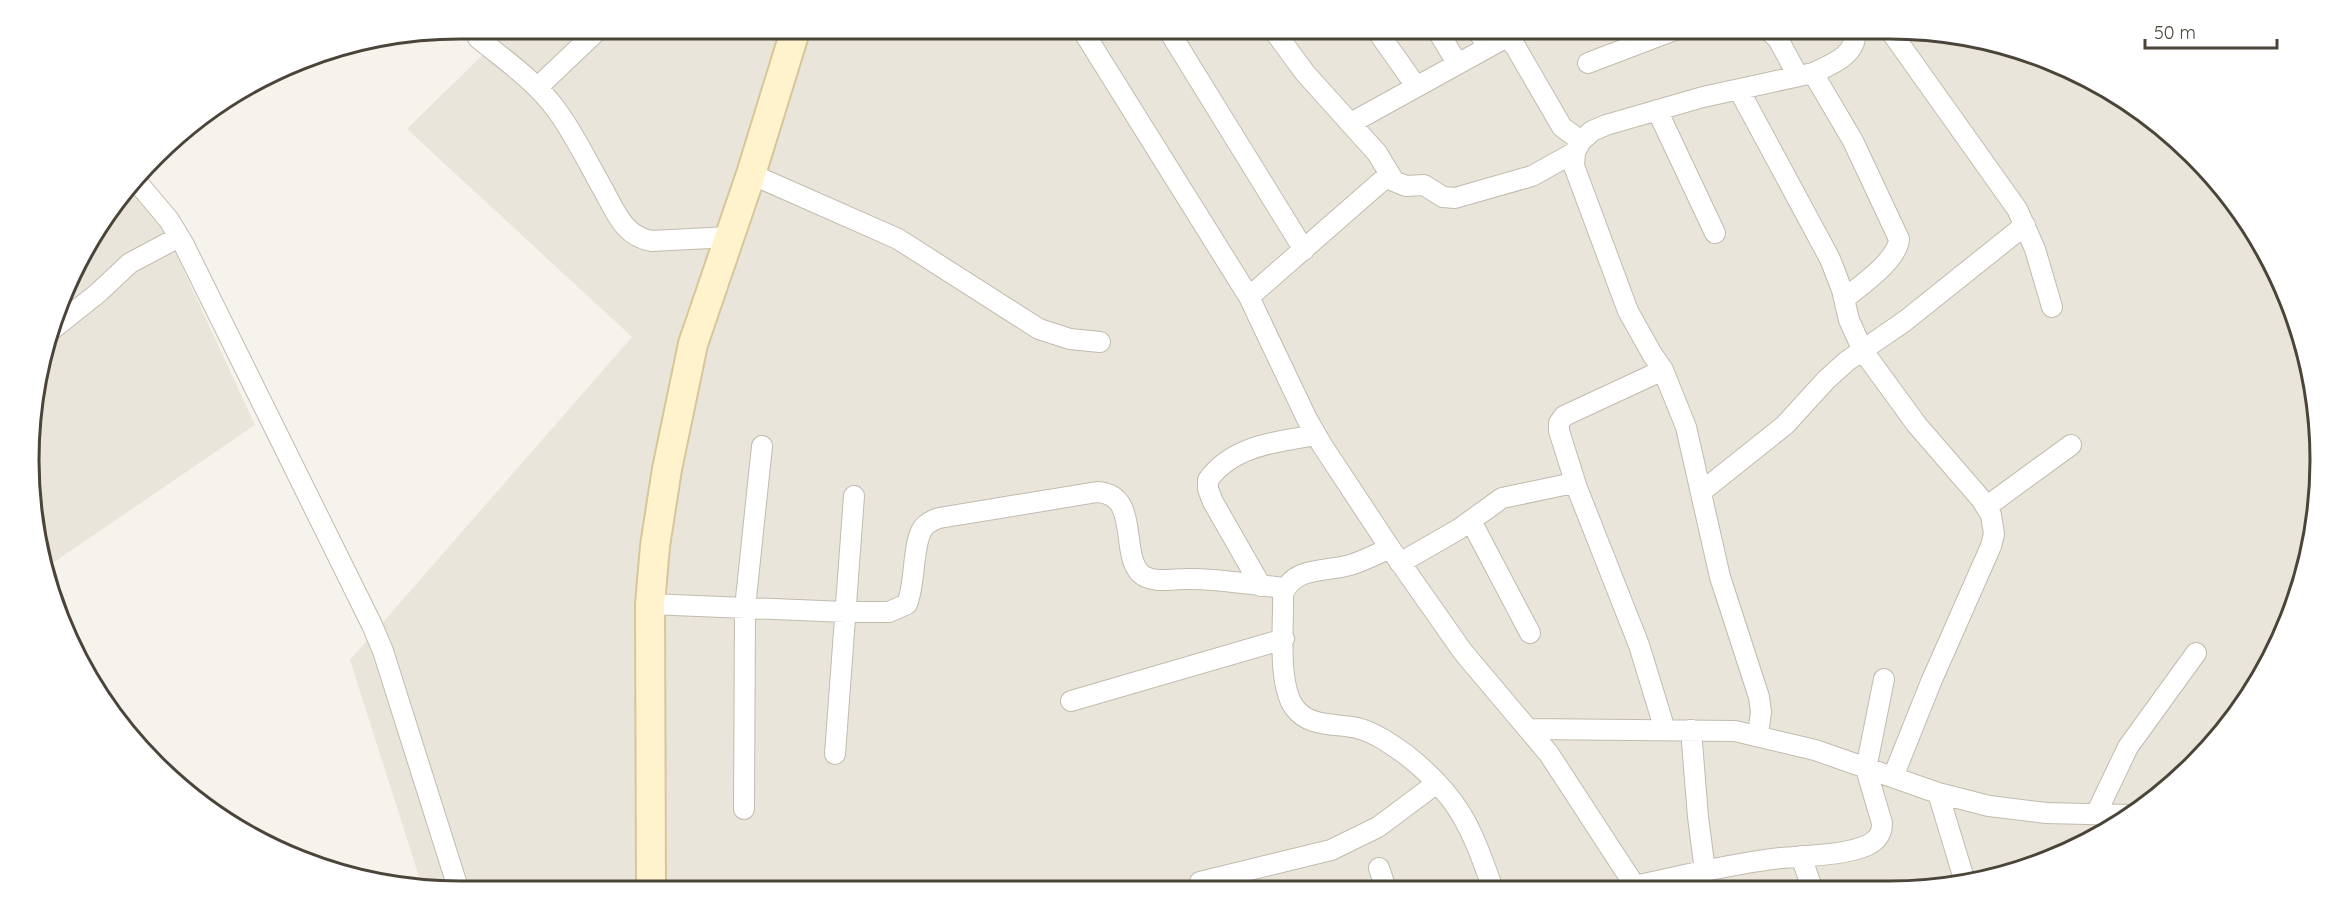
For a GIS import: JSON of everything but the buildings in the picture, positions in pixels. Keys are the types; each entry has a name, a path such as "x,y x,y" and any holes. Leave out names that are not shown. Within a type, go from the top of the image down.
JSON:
{"main road":[{"path":"651,881 650,604 655,546 667,469 693,344 751,174 793,39"}],"street":[{"path":"479,39 538,87 558,111 630,233 641,240 652,241 729,237"},
{"path":"538,87 588,39"},
{"path":"1088,39 1249,297 1316,435 1395,555 1463,652 1549,754 1632,881"},
{"path":"1174,39 1304,250"},
{"path":"1280,39 1305,74 1351,123 1385,164 1394,181"},
{"path":"1383,39 1416,86"},
{"path":"1443,39 1457,63"},
{"path":"1482,39 1486,46"},
{"path":"1351,123 1486,46 1503,39 1509,40 1515,46 1562,127 1578,147"},
{"path":"1588,63 1651,39"},
{"path":"1778,39 1852,141 1899,239 1899,246 1890,259 1844,299"},
{"path":"1249,297 1384,179 1406,186 1424,185 1443,197 1455,198 1532,176 1578,147 1592,131 1606,125 1805,74 1845,56 1854,39"},
{"path":"1897,39 2012,201 2035,249 2052,307"},
{"path":"1739,90 1830,259 1849,320 1863,351 1917,425 1986,507 1994,525 1991,546 1931,682 1893,777"},
{"path":"1658,110 1715,233"},
{"path":"1578,147 1574,166 1629,311 1652,354 1664,370 1686,427 1720,577 1759,697 1761,712 1758,735"},
{"path":"751,174 898,240 1039,328 1071,339 1100,342"},
{"path":"140,186 169,220 179,237 352,582 383,651 456,881"},
{"path":"1701,492 1757,449 1785,424 1826,380 1905,321 2025,225"},
{"path":"62,321 98,293 130,263 179,237"},
{"path":"1664,370 1564,417 1559,423 1559,431 1576,488 1639,645 1665,730"},
{"path":"1261,586 1214,502 1208,489 1208,480 1224,462 1250,449 1316,435"},
{"path":"1986,507 2071,445"},
{"path":"744,809 745,608 762,446"},
{"path":"1490,881 1467,821 1460,809 1418,765 1380,737 1359,728 1321,723 1300,714 1287,692 1283,594 1285,588 1298,576 1395,555 1470,521 1502,498 1564,485 1572,485 1576,488"},
{"path":"650,604 889,612 907,604 912,591 918,541 922,530 929,522 939,518 1097,492 1106,492 1116,497 1121,505 1134,560 1140,573 1148,578 1192,579 1285,588"},
{"path":"835,754 854,496"},
{"path":"1470,521 1530,633"},
{"path":"1071,701 1284,639"},
{"path":"2096,814 2128,747 2196,653"},
{"path":"1662,881 1764,860 1852,850 1869,845 1877,839 1882,832 1882,823 1866,769 1884,679"},
{"path":"1529,729 1735,731 1815,750 1938,793 2019,811 2116,815"},
{"path":"1691,730 1705,871"},
{"path":"1204,881 1331,850 1378,827 1437,783"},
{"path":"1938,793 1963,874"},
{"path":"1801,856 1810,881"},
{"path":"1379,868 1383,881"}],"shaded area":[{"path":"499,39 1889,39 1944,43 1998,53 2075,82 2100,95 2145,126 2167,143 2206,182 2254,250 2267,274 2288,325 2296,351 2306,405 2309,432 2309,488 2296,569 2278,621 2254,670 2206,738 2167,777 2123,810 2075,838 2024,859 1971,873 1889,881 460,881 420,879 350,660 632,337 407,129"},
{"path":"143,182 255,425 52,564 43,515 39,460 43,405 53,351 71,299 95,249"}]}
